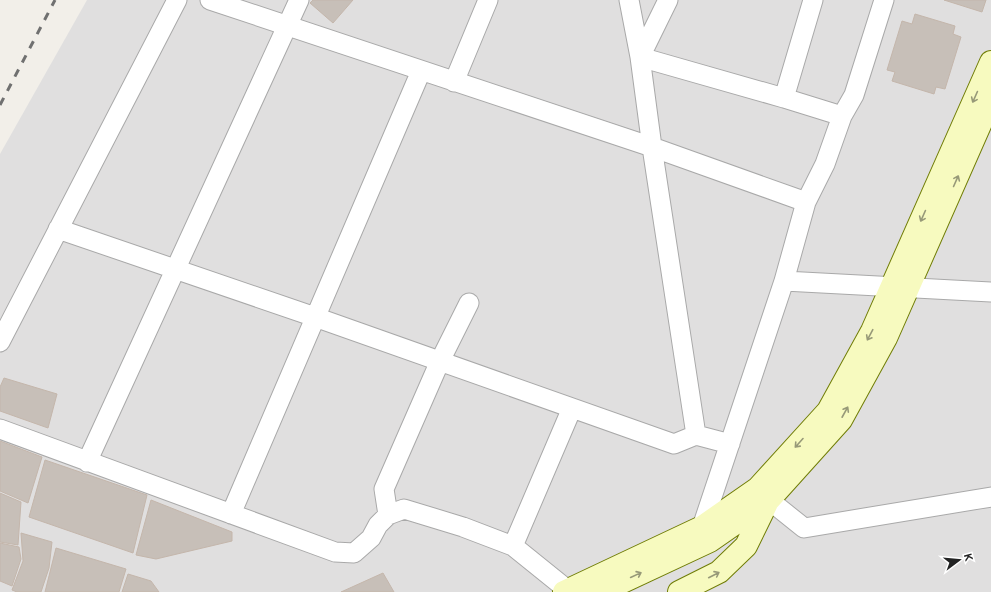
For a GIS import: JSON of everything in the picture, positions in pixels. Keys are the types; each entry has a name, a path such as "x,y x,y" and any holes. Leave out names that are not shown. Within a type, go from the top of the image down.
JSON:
{"main road":[{"path":"567,591 706,534 758,488 828,411 872,331 900,287 983,114 991,62"},
{"path":"679,592 719,572 746,546 769,500 841,420 886,338 900,287"},
{"path":"601,592 769,500"}],"street":[{"path":"0,342 177,0"},
{"path":"210,0 652,148 806,202"},
{"path":"87,462 299,0"},
{"path":"454,82 488,0"},
{"path":"629,0 640,57 652,148 696,435"},
{"path":"640,57 668,0"},
{"path":"784,98 813,0"},
{"path":"706,534 730,444 784,281 806,202 825,164 842,116 854,95 884,0"},
{"path":"640,57 842,116"},
{"path":"230,514 421,70"},
{"path":"58,229 315,317 674,444 696,435 730,444"},
{"path":"784,281 991,292"},
{"path":"388,515 384,489 440,361 469,303"},
{"path":"512,546 572,408"},
{"path":"0,429 336,552 354,553 371,538 378,525 388,515 404,509 463,527 512,546 567,591"},
{"path":"769,500 804,528 991,497"}],"shaded area":[{"path":"87,0 991,0 991,592 0,592 0,154"}],"building":[{"path":"313,0 353,0 333,23 310,3"},
{"path":"944,0 986,0 982,12"},
{"path":"915,14 955,26 953,34 961,37 945,89 936,87 934,94 892,81 895,72 887,70 902,21 912,24"},
{"path":"4,378 57,394 48,428 0,411 0,387"},
{"path":"0,441 42,457 28,503 0,491"},
{"path":"45,460 147,495 133,553 29,517"},
{"path":"0,493 21,502 18,545 0,542"},
{"path":"151,500 232,532 232,541 156,559 136,555"},
{"path":"21,533 52,542 49,568 41,592 17,592 12,590 23,561"},
{"path":"0,543 19,547 21,559 12,586 0,581"},
{"path":"56,548 126,569 119,592 45,592"},
{"path":"383,573 394,592 341,592"},
{"path":"128,574 151,581 159,592 122,592"}],"railway":[{"path":"0,105 55,0"}]}
